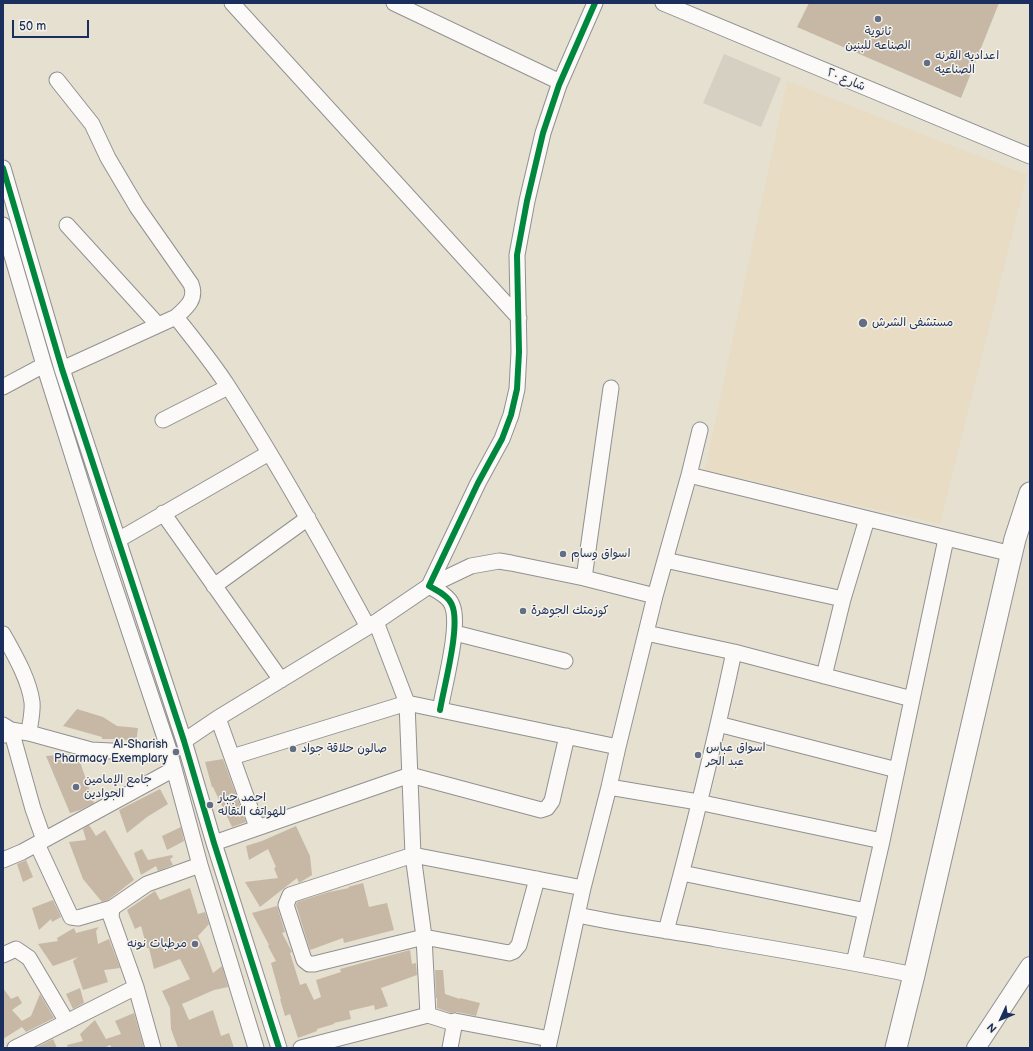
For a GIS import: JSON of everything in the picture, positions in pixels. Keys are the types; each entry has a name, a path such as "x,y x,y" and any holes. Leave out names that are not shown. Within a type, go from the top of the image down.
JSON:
{"highway":[{"path":"896,1048 1012,554 1030,493"}],"main road":[{"path":"976,1048 1030,966"}],"street":[{"path":"232,3 519,318"},
{"path":"394,3 560,82"},
{"path":"429,586 478,483 502,439 511,415 517,389 519,352 517,254 524,216 543,133 560,82 595,3"},
{"name":"شارع ٢٠","path":"663,3 1030,156"},
{"path":"57,80 92,124 108,158 137,207 191,284 193,291 192,300 176,317 62,368"},
{"path":"3,168 62,368 184,741 214,843 279,1048"},
{"path":"67,225 158,325"},
{"path":"4,233 102,549 169,750 200,865 256,1048"},
{"path":"176,317 228,387 269,453 372,625 408,703 413,855 424,937 428,1015"},
{"path":"3,387 44,365"},
{"path":"163,420 228,387"},
{"path":"584,578 611,388"},
{"path":"62,422 78,417"},
{"path":"301,1048 428,1015 450,1022 455,1021 549,1043 583,888 655,596 689,476 700,430"},
{"path":"118,540 269,453"},
{"path":"689,476 1012,554"},
{"path":"163,513 281,680"},
{"path":"214,586 308,518"},
{"path":"824,676 843,599 867,519"},
{"path":"854,962 882,841 946,539"},
{"path":"665,560 843,599"},
{"path":"184,741 218,718 372,625 429,586 472,566 499,561 512,562 655,596"},
{"path":"429,586 443,594 452,604 455,618 455,633 440,710"},
{"path":"455,633 565,660"},
{"path":"646,633 734,652 912,698"},
{"path":"3,634 17,660 30,690 32,704 29,733"},
{"path":"666,931 682,873 734,652"},
{"path":"232,757 408,703 618,747"},
{"path":"218,718 257,827"},
{"path":"718,724 897,770"},
{"path":"169,750 131,752 91,750 29,733 6,731 33,809 40,842 71,917 78,918 112,908 147,884 200,865"},
{"path":"214,843 410,775 541,810 548,808 552,800 567,736"},
{"path":"3,860 40,842 174,769"},
{"path":"609,787 698,802 882,841"},
{"path":"190,827 208,821"},
{"path":"537,879 519,945 509,953 424,937 309,964 304,960 286,905 290,895 413,855 537,879 583,888"},
{"path":"682,873 866,911"},
{"path":"112,908 111,917 136,987 152,1048"},
{"path":"578,915 609,922 854,962 914,975"},
{"path":"3,955 16,949 29,958 67,1022"},
{"path":"15,1048 136,987"},
{"path":"450,1048 455,1021"}],"shaded area":[{"path":"724,54 781,78 761,127 703,103"},
{"name":"مستشفى الشرش","path":"787,81 1027,175 940,524 705,470"}],"building":[{"name":"اعداديه القرنه الصناعيه","path":"809,3 999,3 961,98 797,27"},
{"path":"77,709 103,717 117,726 138,728 136,743 123,739 102,739 102,737 63,726"},
{"path":"72,754 78,756 94,803 70,813 46,756"},
{"path":"223,759 241,808 241,813 242,812 246,822 232,827 212,787 205,762"},
{"path":"160,789 168,804 147,817 127,833 119,810"},
{"path":"89,825 96,836 105,830 134,880 108,900 102,902 83,879 69,842 86,840 83,829"},
{"path":"296,826 310,856 312,875 299,883 297,878 260,907 245,882 278,878 274,868 276,867 268,849 249,860 246,846 262,841"},
{"path":"181,827 184,841 167,850 162,836"},
{"path":"142,849 148,860 172,855 173,857 170,859 173,865 158,871 156,866 141,875 134,853"},
{"path":"26,860 33,877 23,882 17,864"},
{"path":"363,883 369,907 387,903 394,930 344,943 343,938 310,950 296,905 297,902"},
{"path":"190,888 198,914 205,912 209,924 198,936 213,973 222,966 228,987 214,990 182,1004 189,1020 213,1010 221,1036 229,1033 234,1048 178,1048 171,1029 170,1008 162,991 190,979 180,959 154,969 149,948 147,948 141,926 135,929 127,910 155,891 160,900"},
{"path":"53,900 61,917 52,922 51,919 39,930 32,908"},
{"path":"277,906 285,932 282,933 292,952 290,953 300,985 306,983 314,1000 321,997 316,980 341,972 340,969 410,950 412,964 416,963 417,975 381,988 388,1006 375,1010 374,1005 349,1011 351,1019 317,1029 317,1031 298,1038 290,1014 285,1016 280,999 271,963 276,961 252,913"},
{"path":"99,927 96,931 98,944 109,939 120,968 104,970 108,982 83,990 73,961 78,957 53,966 38,944 58,941 57,938 74,928 76,933"},
{"path":"435,970 443,970 445,994 480,1003 476,1016 457,1012 451,1013 437,1008"},
{"path":"3,988 11,999 18,996 22,1003 12,1010 22,1021 31,1016 40,994 54,1018 26,1032 22,1027 3,1039"},
{"path":"80,988 84,1003 73,1009 66,994"},
{"path":"134,1013 144,1048 112,1048 110,1045 104,1048 68,1048 67,1045 83,1041 80,1034 95,1020 106,1039 121,1034 115,1021"},
{"path":"53,1039 57,1048 35,1048"}],"cycle path":[{"path":"440,710 453,641 454,614 452,605 448,599 429,586 478,483 502,439 511,415 517,389 519,352 517,255 527,201 543,133 559,85 595,3"},
{"path":"3,168 62,369 184,741 214,843 279,1048"}],"place":[{"name":"ثانوية الصناعه للبنين","path":"878,19"},
{"name":"اعداديه القرنه الصناعيه","path":"927,63"},
{"name":"مستشفى الشرش","path":"863,323"},
{"name":"اسواق وسام","path":"563,554"},
{"name":"كوزمتك الجوهرة","path":"523,611"},
{"name":"صالون حلاقة جواد","path":"293,749"},
{"name":"Al-Sharish Pharmacy Exemplary","path":"176,752"},
{"name":"اسواق عباس عبد الحر","path":"698,755"},
{"name":"جامع الإمامين الجوادين","path":"76,787"},
{"name":"احمد جبار للهواتف النقاله","path":"210,805"},
{"name":"مرطبات نونه","path":"195,944"}]}
